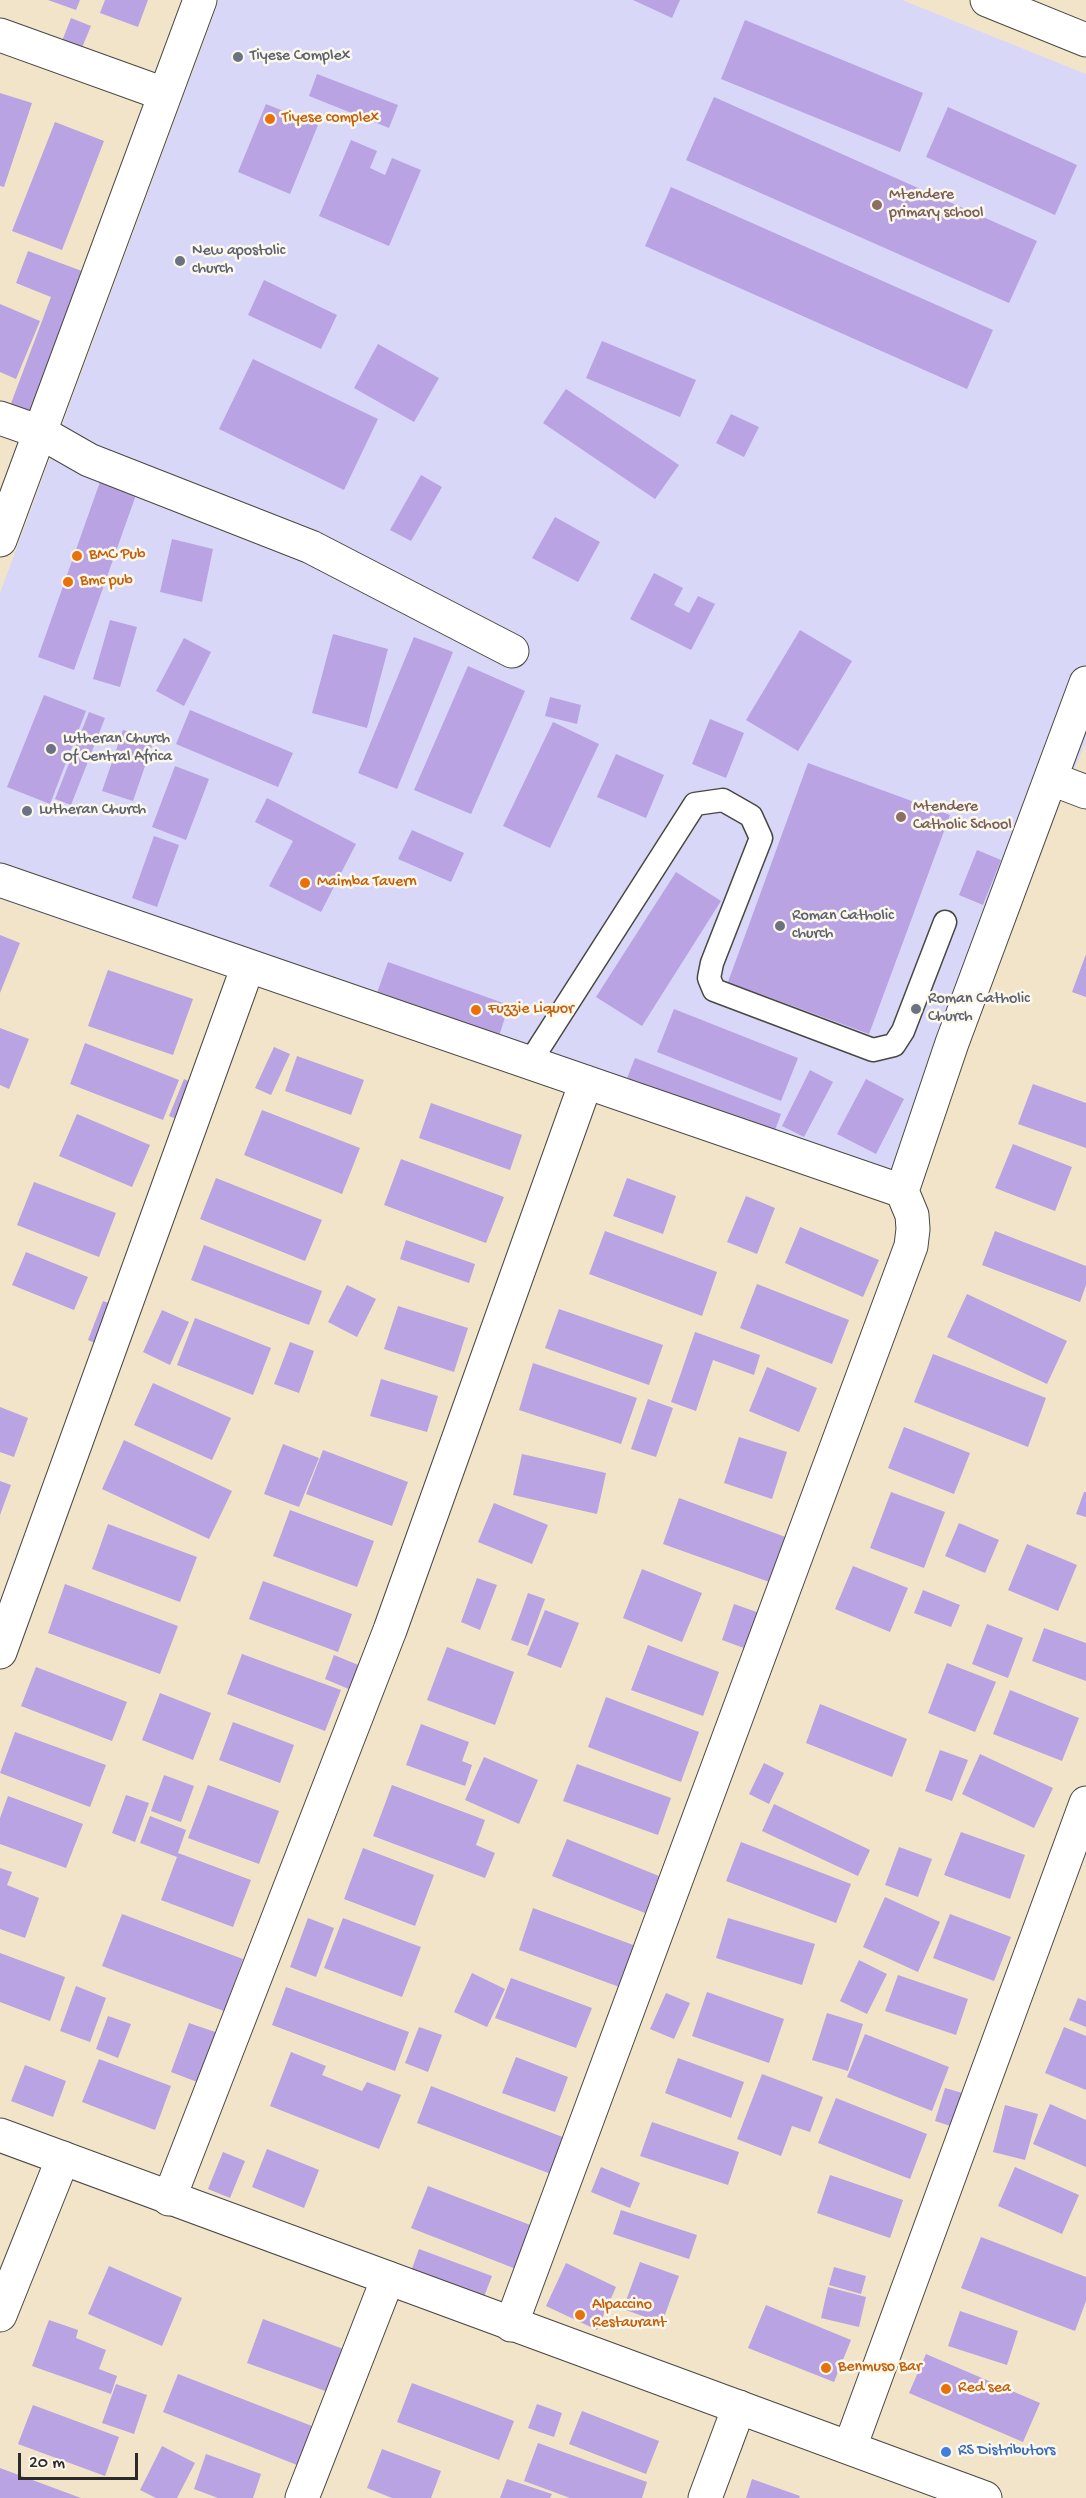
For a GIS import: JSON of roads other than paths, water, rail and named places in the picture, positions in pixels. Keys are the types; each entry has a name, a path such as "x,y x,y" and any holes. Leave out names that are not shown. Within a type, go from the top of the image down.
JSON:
{"street":[{"path":"0,540 200,0"},
{"path":"987,0 1086,39"},
{"path":"0,35 165,94"},
{"path":"0,418 40,432 89,460 311,548 512,651"},
{"path":"511,2325 911,1246 912,1215 902,1191 952,1043 1086,683"},
{"path":"1052,779 1086,792"},
{"path":"0,880 902,1191"},
{"path":"0,1653 248,966"},
{"path":"169,2199 390,1630 585,1082"},
{"path":"850,2447 1086,1803"},
{"path":"0,2135 984,2498"},
{"path":"0,2315 63,2158"},
{"path":"302,2498 388,2278"},
{"path":"705,2498 739,2407"}],"lane":[{"path":"530,1062 695,804 723,800 751,816 761,838 712,963 709,978 714,990 873,1050 894,1045 903,1030 945,922"}],"place":[{"name":"Tiyese Complex","path":"238,57"},
{"name":"Tiyese complex","path":"270,119"},
{"name":"Mtendere primary school","path":"877,205"},
{"name":"New apostolic church","path":"180,261"},
{"name":"BMC Pub","path":"77,556"},
{"name":"Bmc pub","path":"68,582"},
{"name":"Lutheran Church Of Central Africa","path":"51,749"},
{"name":"Lutheran Church","path":"27,811"},
{"name":"Mtendere Catholic School","path":"901,817"},
{"name":"Maimba Tavern","path":"305,883"},
{"name":"Roman Catholic church","path":"780,926"},
{"name":"Roman Catholic Church","path":"916,1009"},
{"name":"Fuzzie Liquor","path":"476,1010"},
{"name":"Alpaccino Restaurant","path":"580,2315"},
{"name":"Benmuso Bar","path":"826,2368"},
{"name":"Red sea","path":"946,2389"},
{"name":"RS Distributors","path":"946,2452"}]}
